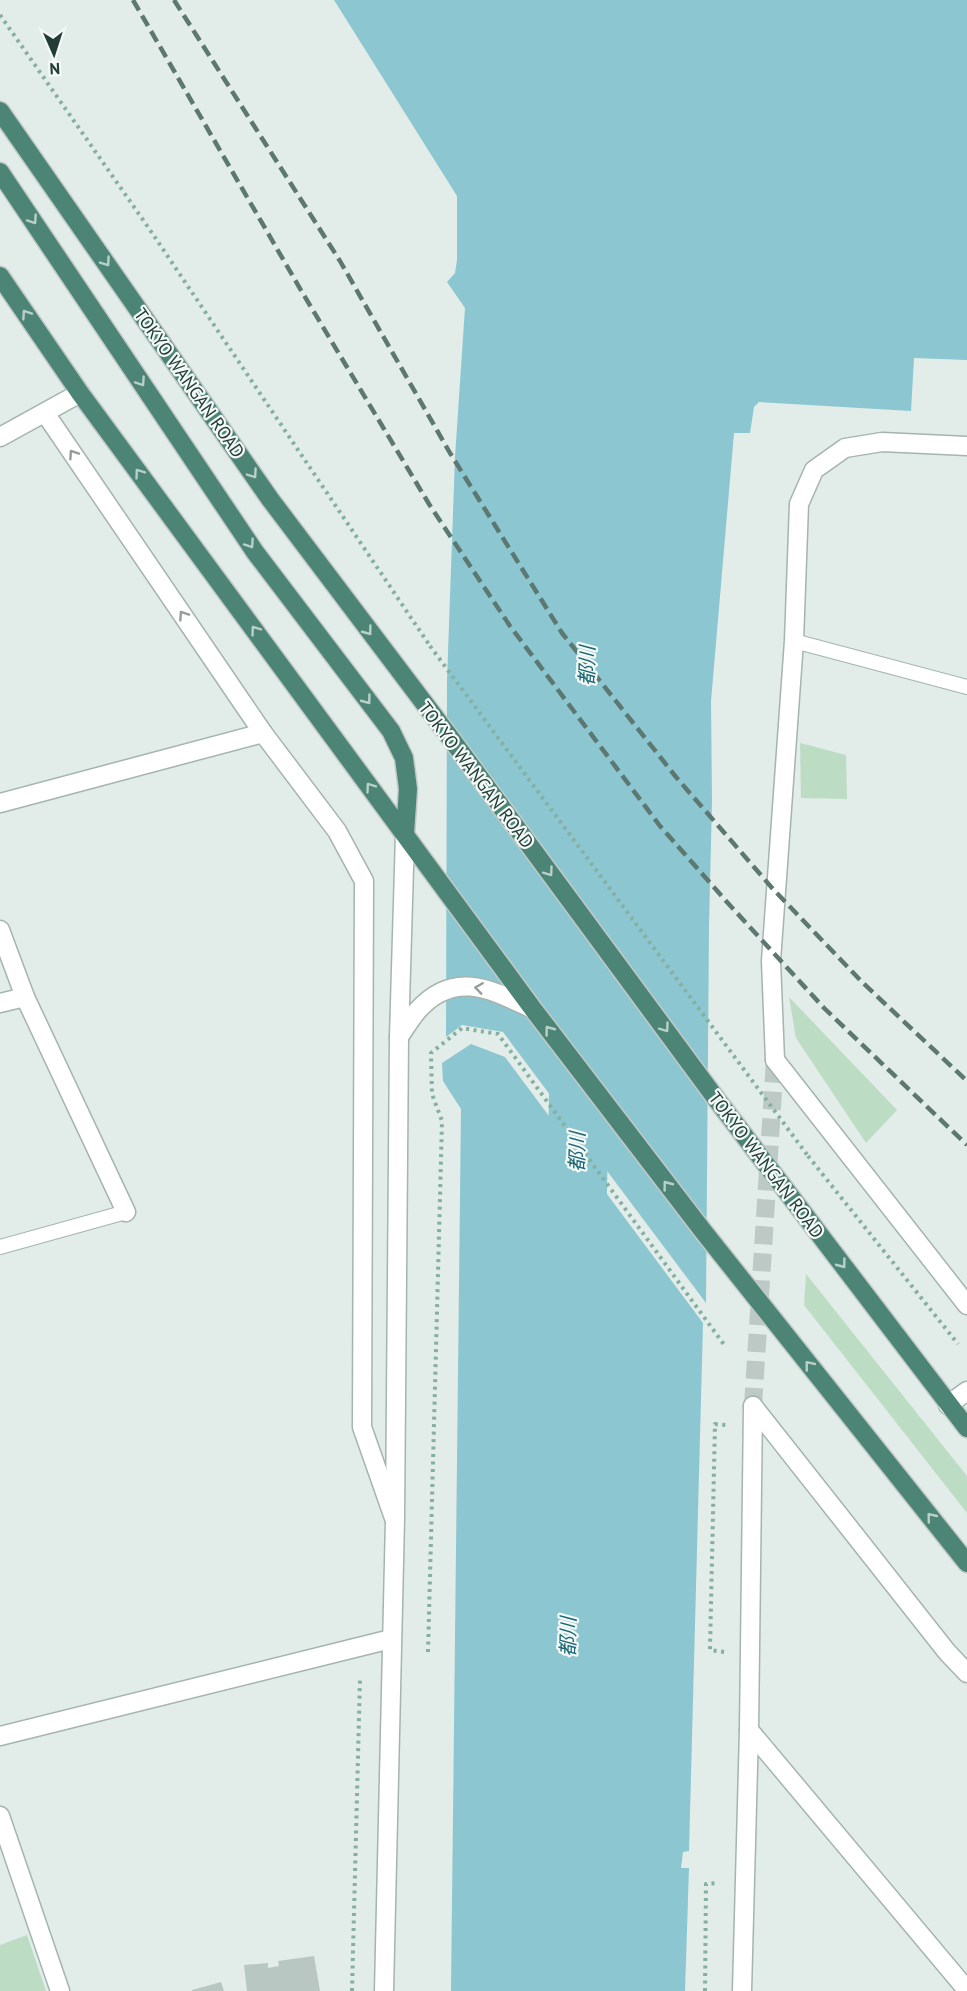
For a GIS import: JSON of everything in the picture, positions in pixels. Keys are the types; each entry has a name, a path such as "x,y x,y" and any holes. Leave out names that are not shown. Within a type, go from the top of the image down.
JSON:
{"highway":[{"name":"TOKYO WANGAN ROAD","path":"0,111 270,500 452,740 717,1100 967,1428"},
{"path":"0,172 255,552 391,731 404,759 407,778 405,834"},
{"path":"0,276 80,393 442,883 533,1010 703,1231 967,1563"}],"street":[{"path":"0,437 80,393"},
{"path":"45,412 263,733 337,831 364,881 362,1427 395,1519"},
{"path":"967,446 882,442 845,448 814,470 799,504 794,642 771,961 775,1060 967,1305"},
{"path":"0,803 263,733"},
{"path":"384,1991 395,1519 399,1037 405,834"},
{"path":"0,930 25,997 126,1212"},
{"path":"399,1037 418,1009 440,992 458,986 493,990 533,1010"},
{"path":"0,1004 25,997"},
{"path":"948,1405 967,1391"},
{"path":"742,1991 749,1730 753,1406 947,1652 967,1674"},
{"path":"0,1736 391,1639"},
{"path":"749,1730 967,1990"},
{"path":"0,1816 60,1991"}],"lane":[{"path":"794,642 967,687"},
{"path":"0,1247 126,1212"}],"path":[{"path":"0,15 147,227 430,646 808,1156 958,1344"},
{"path":"428,1652 442,1121 432,1094 431,1053 462,1028 498,1034 725,1346"},
{"path":"727,1653 710,1650 715,1424 736,1425"},
{"path":"352,1991 360,1678"},
{"path":"705,1991 706,1884 722,1883"}],"green space":[{"path":"800,743 846,755 847,799 801,798"},
{"path":"789,997 897,1110 866,1143 796,1038"},
{"path":"806,1274 967,1476 967,1513 804,1305"},
{"path":"27,1935 46,1991 0,1991 0,1945"}],"water":[{"path":"334,0 967,0 967,360 914,358 911,411 759,402 754,407 750,433 734,433 711,701 712,801 706,1303 503,1032 462,1025 446,1037 447,681 455,457 465,308 447,282 455,273 457,260 457,196"},
{"path":"471,1044 505,1057 703,1323 689,1851 683,1852 681,1868 689,1868 685,1991 451,1991 461,1109 443,1081 442,1063"}],"building":[{"path":"314,1956 320,1991 247,1991 244,1965 268,1963 268,1968 279,1966 278,1961"},
{"path":"221,1982 224,1991 192,1991 192,1990"}],"waterway":[{"name":"都川","path":"576,1238 580,1049"}],"tunnel":[{"path":"753,1406 775,1060"}],"railway":[{"path":"133,0 302,292 429,504 510,626 660,826 726,901 824,1008 967,1145"},
{"path":"174,0 340,261 450,453 562,633 676,777 773,889 863,983 967,1081"}]}
